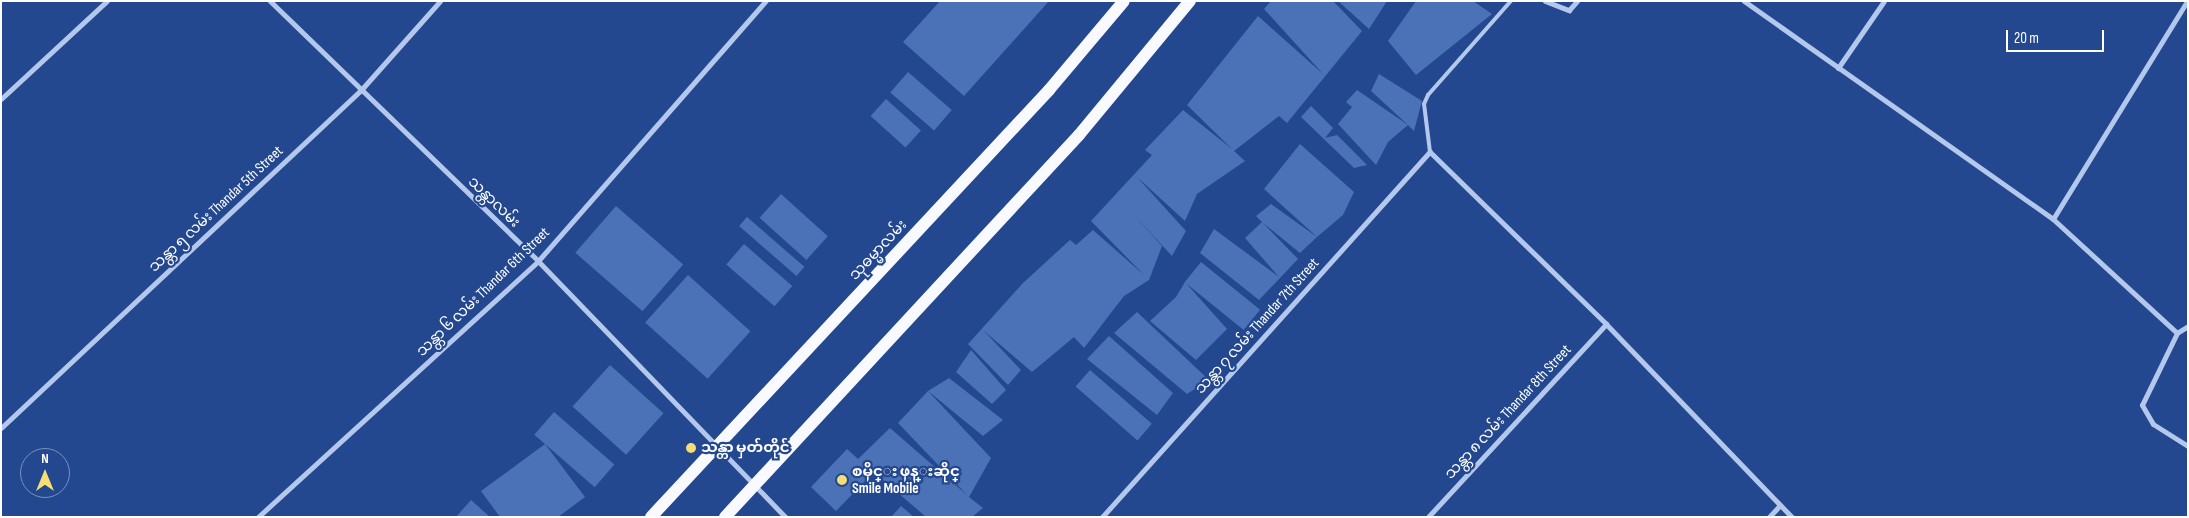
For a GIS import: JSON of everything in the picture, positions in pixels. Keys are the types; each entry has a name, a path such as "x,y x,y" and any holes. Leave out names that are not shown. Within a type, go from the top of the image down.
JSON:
{"main road":[{"name":"သုဓမ္မာလမ်း","path":"651,517 1049,90 1124,1"},
{"path":"725,517 752,485 1079,134 1190,1"}],"street":[{"path":"1,99 106,1"},
{"name":"သန္တာလမ်း","path":"270,1 538,262 785,517"},
{"name":"သန္တာ ၅ လမ်း Thandar 5th Street","path":"1,428 361,90 440,1"},
{"name":"သန္တာ ၆ လမ်း Thandar 6th Street","path":"258,517 538,262 766,1"},
{"path":"1545,1 1569,10 1578,1"},
{"path":"1744,1 2053,219 2176,333"},
{"path":"1838,68 1884,1"},
{"path":"2053,219 2187,1"},
{"path":"1430,152 1606,324 1792,517"},
{"name":"သန္တာ ၇ လမ်း Thandar 7th Street","path":"1102,517 1430,152"},
{"name":"သန္တာ ၈ လမ်း Thandar 8th Street","path":"1428,517 1606,324"},
{"path":"2188,326 2176,333 2142,405 2153,424 2188,446"},
{"path":"1769,517 1780,505"}],"lane":[{"path":"1430,152 1424,104 1428,95 1511,1"}],"building":[{"path":"940,1 1049,1 964,96 903,42"},
{"path":"1271,1 1333,1 1362,31 1287,123 1279,116 1234,151 1245,161 1197,194 1185,221 1137,177 1186,231 1172,256 1134,215 1162,246 1149,280 1124,296 1084,348 1074,337 1032,372 984,331 1021,370 1008,385 968,344 1023,283 1070,240 1076,245 1093,230 1144,275 1091,221 1152,155 1145,150 1183,110 1232,149 1187,105 1258,16 1323,74 1264,9"},
{"path":"1338,1 1387,1 1369,29"},
{"path":"1416,1 1473,1 1492,14 1416,75 1388,41"},
{"path":"908,72 952,110 934,130 890,92"},
{"path":"1379,74 1422,101 1414,131 1371,91"},
{"path":"1357,90 1408,125 1388,142 1376,165 1338,124 1352,107 1346,102"},
{"path":"886,99 921,130 906,148 871,116"},
{"path":"1311,106 1333,128 1325,138 1337,135 1367,165 1354,168 1301,117"},
{"path":"1300,144 1354,192 1343,215 1317,237 1264,189"},
{"path":"781,194 828,236 806,260 760,218"},
{"path":"1271,204 1317,237 1300,253 1256,216"},
{"path":"616,206 683,264 642,311 575,253"},
{"path":"747,217 804,267 796,276 739,226"},
{"path":"1262,222 1298,259 1259,300 1200,253 1214,229 1279,277 1245,238"},
{"path":"744,244 792,286 775,306 726,264"},
{"path":"1201,262 1260,310 1244,330 1185,282"},
{"path":"688,275 750,331 708,379 645,323"},
{"path":"1185,282 1227,329 1196,360 1150,321 1176,297"},
{"path":"1137,312 1209,380 1187,394 1114,333"},
{"path":"1109,336 1173,393 1157,415 1087,359"},
{"path":"971,350 1006,390 992,404 956,372"},
{"path":"610,365 664,413 626,455 573,407"},
{"path":"1090,370 1152,424 1137,440 1076,387"},
{"path":"949,378 1003,420 983,436 928,391"},
{"path":"928,391 991,458 969,497 983,508 972,517 926,517 861,461 873,473 836,511 811,487 847,449 858,459 890,428 967,495 898,423"},
{"path":"554,412 614,464 595,487 534,435"},
{"path":"545,444 585,497 558,517 500,517 481,491"},
{"path":"471,500 490,517 456,517"},
{"path":"901,506 914,517 891,517"}],"place":[{"name":"သန္တာ မှတ်တိုင်","path":"691,448"},
{"name":"စမိုင္း ဖုန္းဆိုင္ Smile Mobile","path":"842,480"}]}
